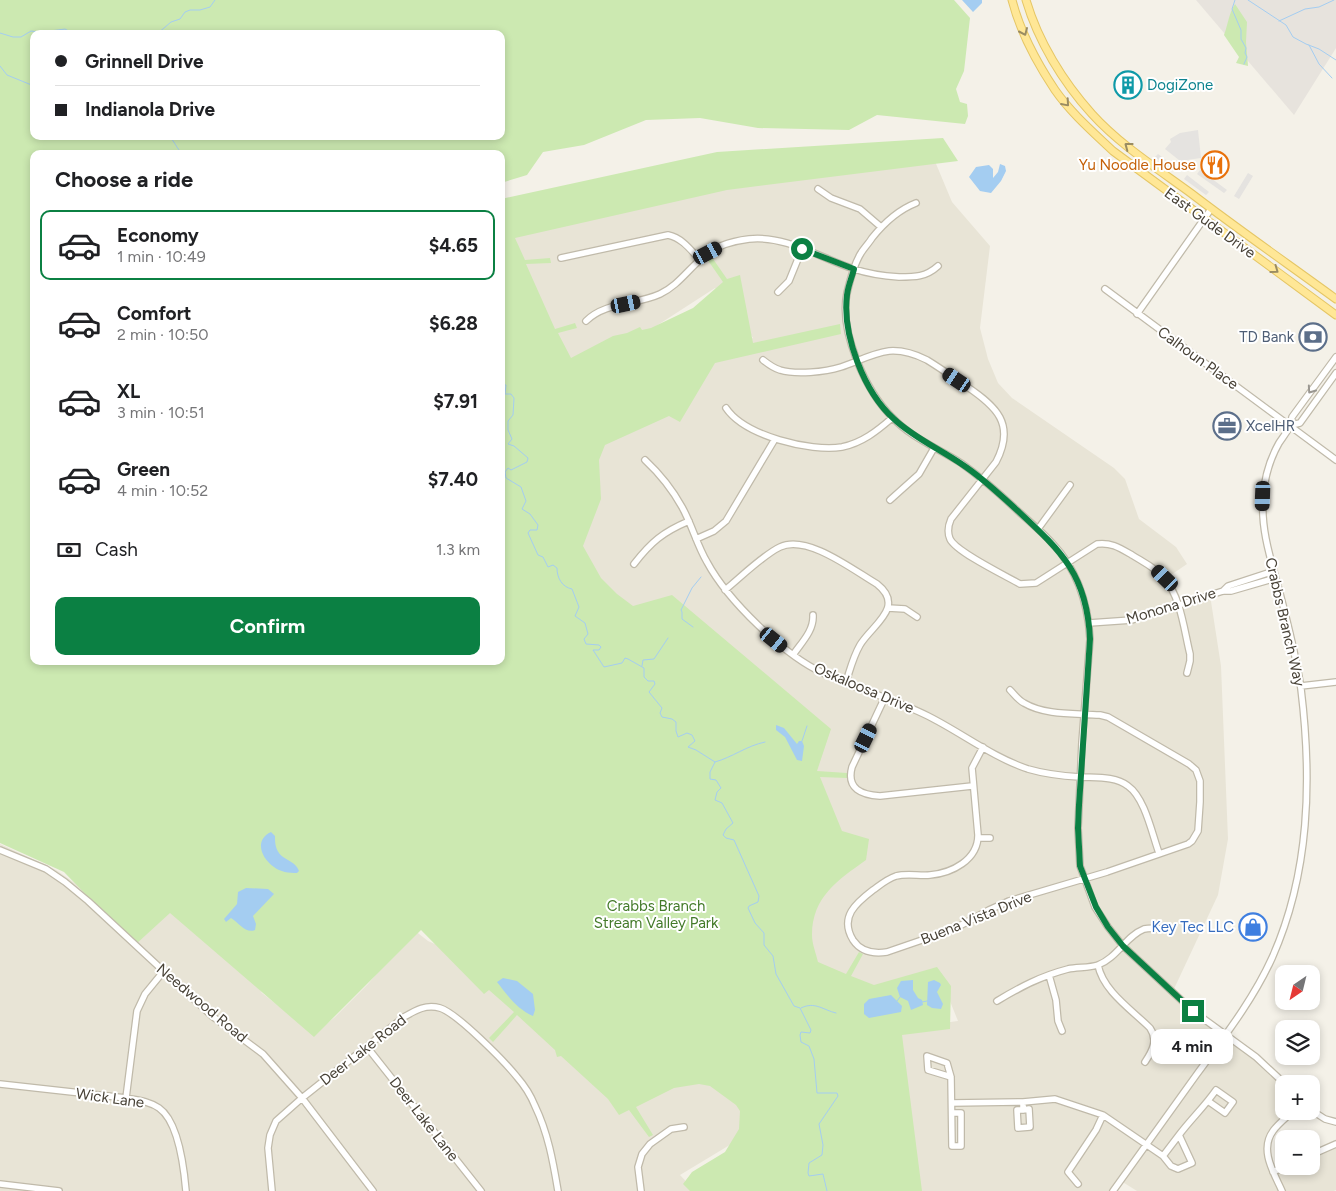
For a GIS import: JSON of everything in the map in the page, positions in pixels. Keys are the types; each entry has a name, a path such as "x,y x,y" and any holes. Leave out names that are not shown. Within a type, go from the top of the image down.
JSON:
{"main road":[{"name":"East Gude Drive","path":"1012,0 1034,52 1055,90 1083,122 1113,151 1336,315"},
{"name":"East Gude Drive","path":"1026,0 1029,11 1051,56 1065,79 1092,114 1121,141 1336,299"},
{"path":"1017,15 1029,11"}],"street":[{"path":"818,189 831,198 860,209 881,228"},
{"path":"916,203 903,208 881,228 861,253 854,269 847,294 846,314 856,361 867,383 892,418 908,432 983,479 1038,529 1068,562 1078,583 1089,623 1090,639 1078,828 1080,866 1084,878 1096,907 1108,927 1123,946 1193,1011 1256,1057 1275,1075"},
{"path":"1137,314 1211,209"},
{"path":"561,258 668,235 675,236 682,241 700,260"},
{"path":"586,321 600,310 661,294 679,282 708,253 736,241 748,239 775,240 854,269 884,276 913,277 928,274 938,266"},
{"path":"778,292 789,281 802,249"},
{"name":"Calhoun Place","path":"1105,289 1336,460"},
{"path":"763,360 778,370 814,372 838,368 890,351 916,355 927,360 986,399 997,411 1003,424 1005,436 1002,451 996,462 951,519 948,527 951,540 959,549 1020,584 1036,583 1097,544 1106,542 1113,544 1165,578 1178,606 1190,654 1187,673"},
{"name":"Crabbs Branch Way","path":"1113,1191 1251,997 1272,957 1297,886 1304,837 1307,792 1305,728 1290,630 1264,536 1263,496 1270,465 1278,444 1291,426 1292,417 1336,357"},
{"name":"Crabbs Branch Way","path":"1291,426 1300,423 1336,373"},
{"path":"726,408 737,421 774,439 804,446 825,448 843,446 868,437 892,418"},
{"path":"696,539 714,531 726,521 774,439"},
{"path":"890,500 919,474 934,448"},
{"name":"Oskaloosa Drive","path":"645,460 660,474 671,489 689,521 708,565 725,590 774,640 793,655 822,673 928,716 1002,759 1052,775 1112,779 1125,784 1132,788 1141,800 1159,853"},
{"path":"1038,529 1070,486"},
{"path":"634,564 646,548 658,537 689,521"},
{"path":"725,590 774,550 789,544 813,547 884,589 888,608 882,619 860,645 846,682"},
{"name":"Monona Drive","path":"1223,591 1228,586 1274,571"},
{"name":"Monona Drive","path":"1089,623 1132,620 1223,591 1231,591 1276,578"},
{"path":"888,608 905,609 917,617"},
{"path":"793,655 811,629 813,615"},
{"path":"1300,686 1336,682"},
{"path":"1010,690 1022,702 1033,708 1049,712 1084,714"},
{"path":"884,697 852,767 851,778 856,789 866,795 880,796 972,786"},
{"name":"Buena Vista Drive","path":"978,838 975,850 960,866 933,875 906,874 894,877 860,900 848,919 848,928 855,943 869,952 887,952 954,930 989,910 1010,901 1188,844 1192,841 1198,831 1200,781 1196,770 1189,764 1108,718 1084,714"},
{"path":"983,747 972,768 972,786 978,838 990,838"},
{"name":"Needwood Road","path":"0,850 46,869 65,882 212,1016 263,1054 302,1098 373,1191"},
{"path":"997,1001 1030,982 1049,975 1069,969 1098,965 1110,958 1138,932 1145,929 1171,930"},
{"path":"1098,965 1103,980 1109,988 1154,1033 1154,1044 1145,1062"},
{"path":"126,1098 137,1011 145,994 164,972"},
{"path":"1049,975 1056,1000 1058,1021 1062,1031"},
{"name":"Deer Lake Road","path":"272,1191 268,1157 270,1135 276,1121 282,1114 404,1017 418,1009 434,1007 451,1014 488,1046 524,1086 535,1104 545,1129 552,1154 558,1191"},
{"name":"Deer Lake Lane","path":"367,1047 481,1191"},
{"path":"951,1077 928,1070 927,1056 947,1063 951,1077 952,1146 961,1146 961,1113 952,1113"},
{"name":"Wick Lane","path":"0,1084 126,1098 152,1104 167,1116 176,1134 186,1191"},
{"path":"952,1103 1022,1102 1055,1099 1103,1115 1162,1156 1171,1166 1178,1169 1192,1162 1179,1135"},
{"path":"1162,1156 1208,1101"},
{"path":"1022,1102 1023,1110"},
{"path":"1078,1184 1068,1172 1096,1130 1103,1115"},
{"path":"1320,1116 1336,1122"},
{"path":"1282,1191 1268,1157 1268,1139 1273,1130 1284,1120"},
{"path":"641,1191 638,1167 642,1154 650,1144 671,1129 684,1127"},
{"path":"1320,1151 1336,1144"},
{"path":"0,1184 59,1191"}],"shaded area":[{"path":"1196,0 1336,0 1336,48 1294,115"},
{"path":"1198,130 1201,158 1187,160 1184,164 1165,149 1171,142 1170,139 1180,133"},
{"path":"1158,154 1177,168 1174,171 1155,157"},
{"path":"934,159 952,202 990,246 980,328 988,359 998,383 1012,398 1114,468 1125,479 1139,519 1176,547 1187,564 1165,579 1177,605 1210,595 1221,666 1228,839 1218,895 1173,991 1193,1011 1256,1057 1275,1075 1275,1120 1284,1120 1273,1130 1267,1143 1275,1175 1320,1175 1320,1151 1336,1144 1336,1190 1137,1191 1121,1181 1113,1191 917,1191 898,1029 958,1021 937,969 868,990 812,962 574,541 589,443 730,346 753,338 731,304 715,288 650,330 559,364 505,245 505,235 668,193"},
{"path":"1200,170 1227,190 1224,193 1197,174"},
{"path":"1248,173 1253,176 1239,199 1234,196"},
{"path":"1187,175 1209,192 1206,195 1184,179"},
{"path":"0,844 56,870 79,886 166,906 247,970 262,993 314,1034 335,1017 368,984 414,930 428,941 719,1080 750,1116 733,1143 680,1175 695,1191 0,1191"}],"green space":[{"name":"Crabbs Branch Stream Valley Park","path":"0,0 954,0 970,18 964,71 956,89 960,102 967,104 968,116 965,124 877,115 849,130 758,128 700,118 646,120 584,145 543,152 527,175 505,182 505,150 30,150 30,665 505,665 505,198 717,152 943,138 958,161 727,190 515,238 525,260 550,258 551,263 526,264 555,329 575,323 577,328 558,333 571,358 613,336 627,333 640,327 642,330 651,328 693,308 723,282 707,259 711,256 727,279 740,275 753,343 840,324 841,334 715,363 680,422 669,416 605,445 599,460 601,499 583,546 601,578 617,594 633,606 672,595 831,729 817,771 847,773 847,778 820,777 842,831 869,839 866,860 837,882 816,910 812,935 818,962 846,974 859,952 863,954 851,976 874,985 937,967 951,986 950,1029 902,1035 922,1191 690,1191 683,1184 692,1172 725,1152 739,1129 740,1111 736,1105 710,1086 699,1084 674,1088 636,1107 653,1135 649,1137 629,1110 619,1115 608,1099 561,1056 557,1057 555,1050 517,1015 493,1042 489,1038 514,1012 489,990 484,994 421,930 314,1037 170,913 135,945 64,872 0,843"},
{"path":"1235,4 1247,22 1248,66 1236,63 1239,57 1224,35"}],"water":[{"path":"962,0 982,0 982,3 973,12"},
{"path":"1000,164 1005,166 1006,171 1001,181 991,193 980,191 969,177 976,167 989,165 993,169 993,178 998,172"},
{"path":"776,725 784,728 797,744 799,741 802,741 804,746 802,761 797,760 785,737 776,730"},
{"path":"271,832 275,836 278,851 296,866 299,871 297,873 279,870 266,859 261,849 261,844 266,835"},
{"path":"246,888 268,889 274,894 253,916 256,924 255,930 252,931 249,931 231,918 226,922 224,919 237,904 238,892"},
{"path":"503,978 517,981 533,994 535,1010 533,1016 517,1006 497,982"},
{"path":"913,980 913,990 918,998 922,1000 923,1005 911,1010 908,1001 900,997 897,988 901,981"},
{"path":"934,980 941,985 937,992 943,1004 941,1009 932,1008 927,1005 928,982"},
{"path":"891,995 902,1006 901,1012 869,1018 864,1014 864,1004 869,999"}],"waterway":[{"path":"162,30 171,22 180,19 185,12 210,7 215,0"},
{"path":"1235,0 1232,9 1241,30 1241,39 1246,48 1245,53 1247,57 1244,64"},
{"path":"1248,0 1286,25 1293,37 1319,49 1336,60"},
{"path":"1279,21 1305,9 1319,7 1334,0"},
{"path":"58,30 67,30"},
{"path":"0,33 21,37 30,32"},
{"path":"1309,45 1319,64 1332,78"},
{"path":"0,66 7,75 30,84"},
{"path":"172,140 179,150"},
{"path":"505,385 505,394"},
{"path":"505,394 511,394 514,398 513,415 508,421 508,430 512,439 508,444 514,446 528,458 527,462 511,470 508,468 505,472"},
{"path":"505,472 506,478 521,487 526,501 522,509 530,514 538,525 537,530 530,530 528,533 538,555 543,557 548,567 553,565 557,568 561,582 572,589 579,607 575,616 585,623 588,634 584,639 586,644 599,645 601,647 599,650 593,650 604,667 622,663 625,658 644,668 644,677 648,681 654,681 655,684 649,692 662,708 660,713 662,717 676,722 678,737 687,733 692,735 695,741 688,747 715,762 710,772 710,779 716,780 721,788 717,792 715,800 722,803 733,823 726,829 723,835 734,840 759,896 758,902 748,908 755,923 764,933 764,945 773,956 776,974 794,1006 800,1008 811,1030 810,1033 801,1032 800,1035 801,1042 809,1046 814,1059 817,1093 837,1093 838,1096 819,1124 823,1145 822,1155 809,1163 809,1176 823,1174 827,1191"},
{"path":"693,627 682,619 681,610 692,588 701,577"},
{"path":"642,666 643,660 654,659 668,638"},
{"path":"802,741 807,726"},
{"path":"715,762 765,742"},
{"path":"897,1001 900,997"},
{"path":"922,1002 927,1001"},
{"path":"801,1008 811,1005 836,1013"}],"place":[{"name":"DogiZone","path":"1128,85"},
{"name":"Yu Noodle House","path":"1215,165"},
{"name":"TD Bank","path":"1313,337"},
{"name":"XcelHR","path":"1227,426"},
{"name":"Key Tec LLC","path":"1253,927"}],"route":[{"path":"802,249 854,269 847,294 846,314 856,361 867,383 892,418 908,432 983,479 1038,529 1068,562 1078,583 1085,605 1090,639 1079,805 1080,866 1096,907 1108,927 1123,946 1193,1011"}]}
